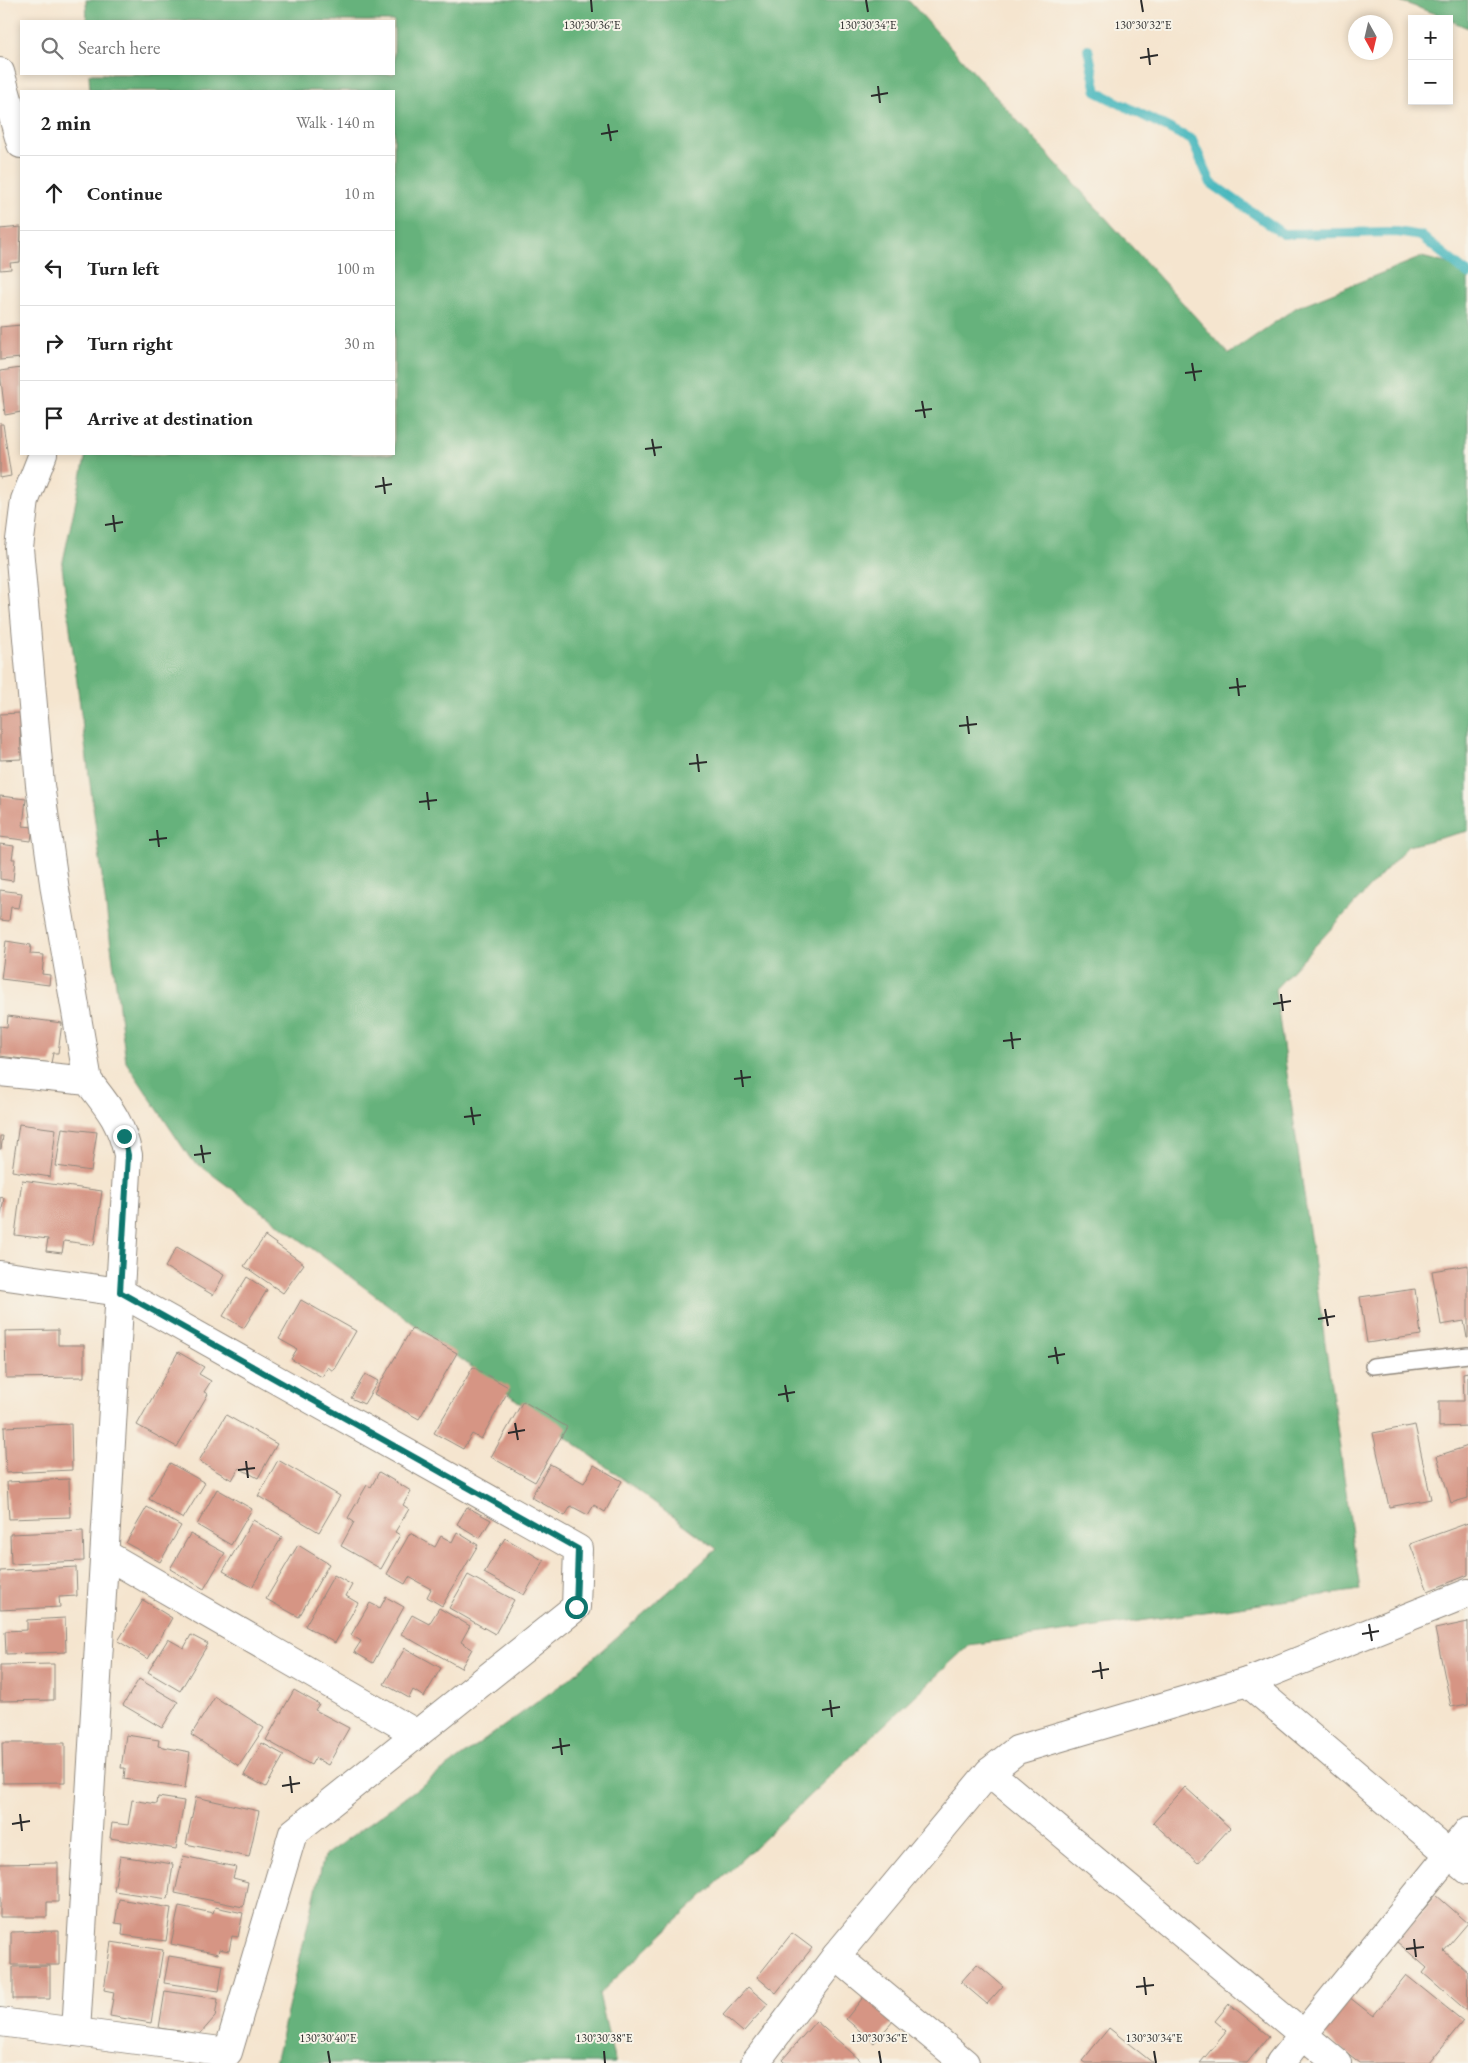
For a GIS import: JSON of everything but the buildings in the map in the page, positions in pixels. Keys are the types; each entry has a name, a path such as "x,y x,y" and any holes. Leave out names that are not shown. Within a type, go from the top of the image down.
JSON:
{"street":[{"path":"0,72 20,141"},
{"path":"43,455 9,549 55,890 88,1081 116,1118 124,1136 128,1155 76,2032"},
{"path":"0,1072 88,1081"},
{"path":"0,1275 120,1292 578,1549 576,1607 292,1833 228,2052 0,2022"},
{"path":"105,1554 417,1734"},
{"path":"755,2063 836,1956 989,1772 1017,1750 1247,1682 1468,1592"},
{"path":"1247,1682 1459,1863"},
{"path":"989,1772 1337,2063"},
{"path":"1280,2063 1303,2035 1459,1863 1468,1831"},
{"path":"836,1956 965,2063"}],"lane":[{"path":"1373,1366 1468,1355"}],"green space":[{"path":"86,0 908,0 1229,354 1297,307 1422,257 1468,269 1468,831 1408,846 1275,989 1360,1590 969,1645 599,1994 615,2063 275,2063 324,1856 569,1679 717,1549 190,1158 126,1062 62,566 86,455 395,455 395,90 90,90 89,75 395,75 395,20 87,20"},
{"path":"1397,0 1468,0 1468,28 1453,22 1453,15 1438,15"}],"waterway":[{"path":"1088,49 1097,92 1192,140 1211,183 1283,234 1397,232 1421,236 1468,274"}],"route":[{"path":"124,1136 128,1155 120,1292 578,1549 576,1607"}]}
